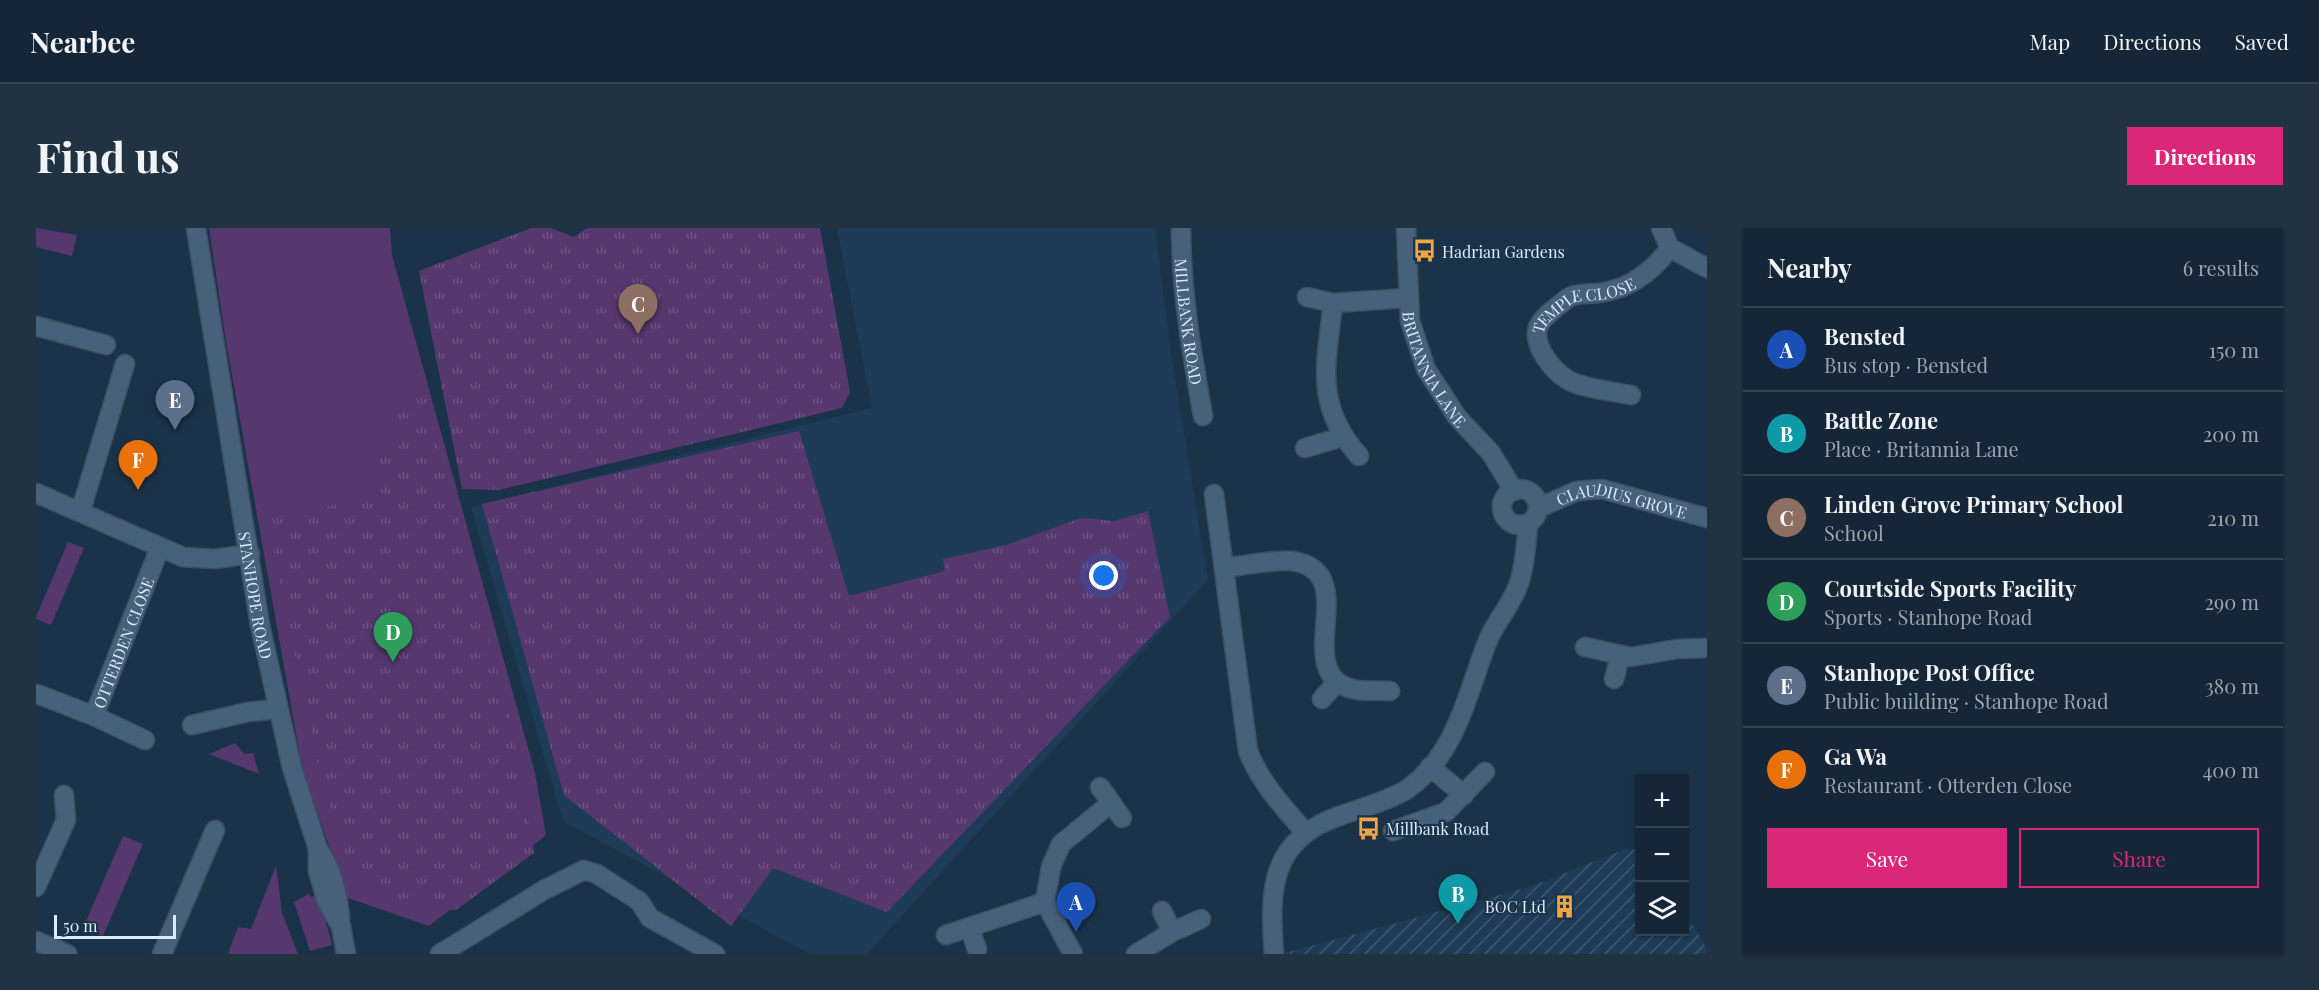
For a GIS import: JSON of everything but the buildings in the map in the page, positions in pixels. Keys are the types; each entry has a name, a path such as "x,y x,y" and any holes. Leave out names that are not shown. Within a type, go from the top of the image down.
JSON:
{"street":[{"name":"STANHOPE ROAD","path":"196,228 260,625 292,768 318,849 330,868 338,891 346,954"},
{"name":"MILLBANK ROAD","path":"1181,228 1181,260 1187,325 1203,416"},
{"name":"BRITANNIA LANE","path":"1406,228 1407,298 1410,321 1426,369 1457,417 1491,453 1514,491 1520,489 1532,494 1538,508"},
{"path":"1661,228 1670,248 1707,268"},
{"name":"TEMPLE CLOSE","path":"1631,395 1569,381 1544,356 1538,338 1538,328 1542,321 1570,297 1611,292 1631,284 1652,270 1670,248"},
{"path":"1307,297 1333,303 1407,298"},
{"path":"1333,303 1324,377 1331,412 1342,437 1359,456"},
{"path":"36,326 106,345"},
{"path":"81,510 125,364"},
{"path":"1305,448 1342,437"},
{"name":"CLAUDIUS GROVE","path":"1538,508 1577,491 1602,489 1707,518"},
{"path":"1514,491 1504,500 1505,516 1516,524 1528,524"},
{"path":"36,493 81,510 183,557 199,559 250,554"},
{"path":"1214,494 1248,751 1254,766 1275,797 1305,832"},
{"path":"1274,954 1271,914 1274,878 1287,853 1305,832 1323,822 1364,809 1408,788 1440,757 1452,738 1490,636 1518,586 1528,524 1535,517 1538,508"},
{"name":"OTTERDEN CLOSE","path":"37,694 94,716 160,547"},
{"path":"1224,568 1289,560 1314,569 1327,590 1324,629 1330,672 1337,682 1362,691 1390,691"},
{"path":"1585,647 1631,657 1677,649 1707,648"},
{"path":"1614,679 1620,656"},
{"path":"1322,699 1337,682"},
{"path":"192,725 248,712 278,709"},
{"path":"94,716 145,740"},
{"path":"1430,767 1464,795"},
{"path":"1393,831 1446,812 1485,772"},
{"path":"1073,954 1045,902 1051,867 1061,844 1117,811 1100,787"},
{"path":"36,887 66,820 64,795"},
{"path":"162,954 215,830"},
{"path":"440,954 544,890 584,870 597,874 639,901 650,918 715,954"},
{"path":"946,934 1045,902"},
{"path":"1162,911 1172,932"},
{"path":"1136,954 1172,932 1201,919"},
{"path":"969,927 977,949"},
{"path":"36,940 67,954"}],"shaded area":[{"path":"837,228 1155,228 1172,362 1208,580 867,954 810,954 563,821 471,507 872,408"},
{"path":"1635,849 1635,936 1689,936 1689,918 1707,949 1707,954 1281,954 1532,886 1623,850"}],"green space":[{"path":"36,228 77,235 72,256 36,247"},
{"path":"209,228 390,228 392,255 535,773 546,835 429,926 348,898 303,773 226,341"},
{"path":"531,228 550,228 574,237 587,228 820,228 850,392 842,408 499,490 462,489 419,271"},
{"path":"426,395 513,732 534,853 456,910 407,906 352,872 319,770 267,519 382,496 374,452 400,446 392,402"},
{"path":"799,431 849,596 945,571 943,559 1006,545 1081,518 1114,521 1148,511 1170,617 887,912 773,868 731,926 564,795 482,504"},
{"path":"68,542 84,548 51,625 36,617"},
{"path":"235,743 244,754 253,753 259,774 209,754"},
{"path":"123,836 143,844 103,936 83,928"},
{"path":"276,866 282,913 298,954 228,954 238,927 251,929"},
{"path":"309,894 311,897 319,894 332,945 310,951 294,902"}],"place":[{"name":"Hadrian Gardens","path":"1424,251"},
{"name":"Linden Grove Primary School","path":"638,334"},
{"name":"Stanhope Post Office","path":"175,430"},
{"name":"Ga Wa","path":"138,490"},
{"name":"Courtside Sports Facility","path":"393,662"},
{"name":"Millbank Road","path":"1368,828"},
{"name":"BOC Ltd","path":"1564,906"},
{"name":"Battle Zone","path":"1458,924"},
{"name":"Bensted","path":"1076,932"}]}
